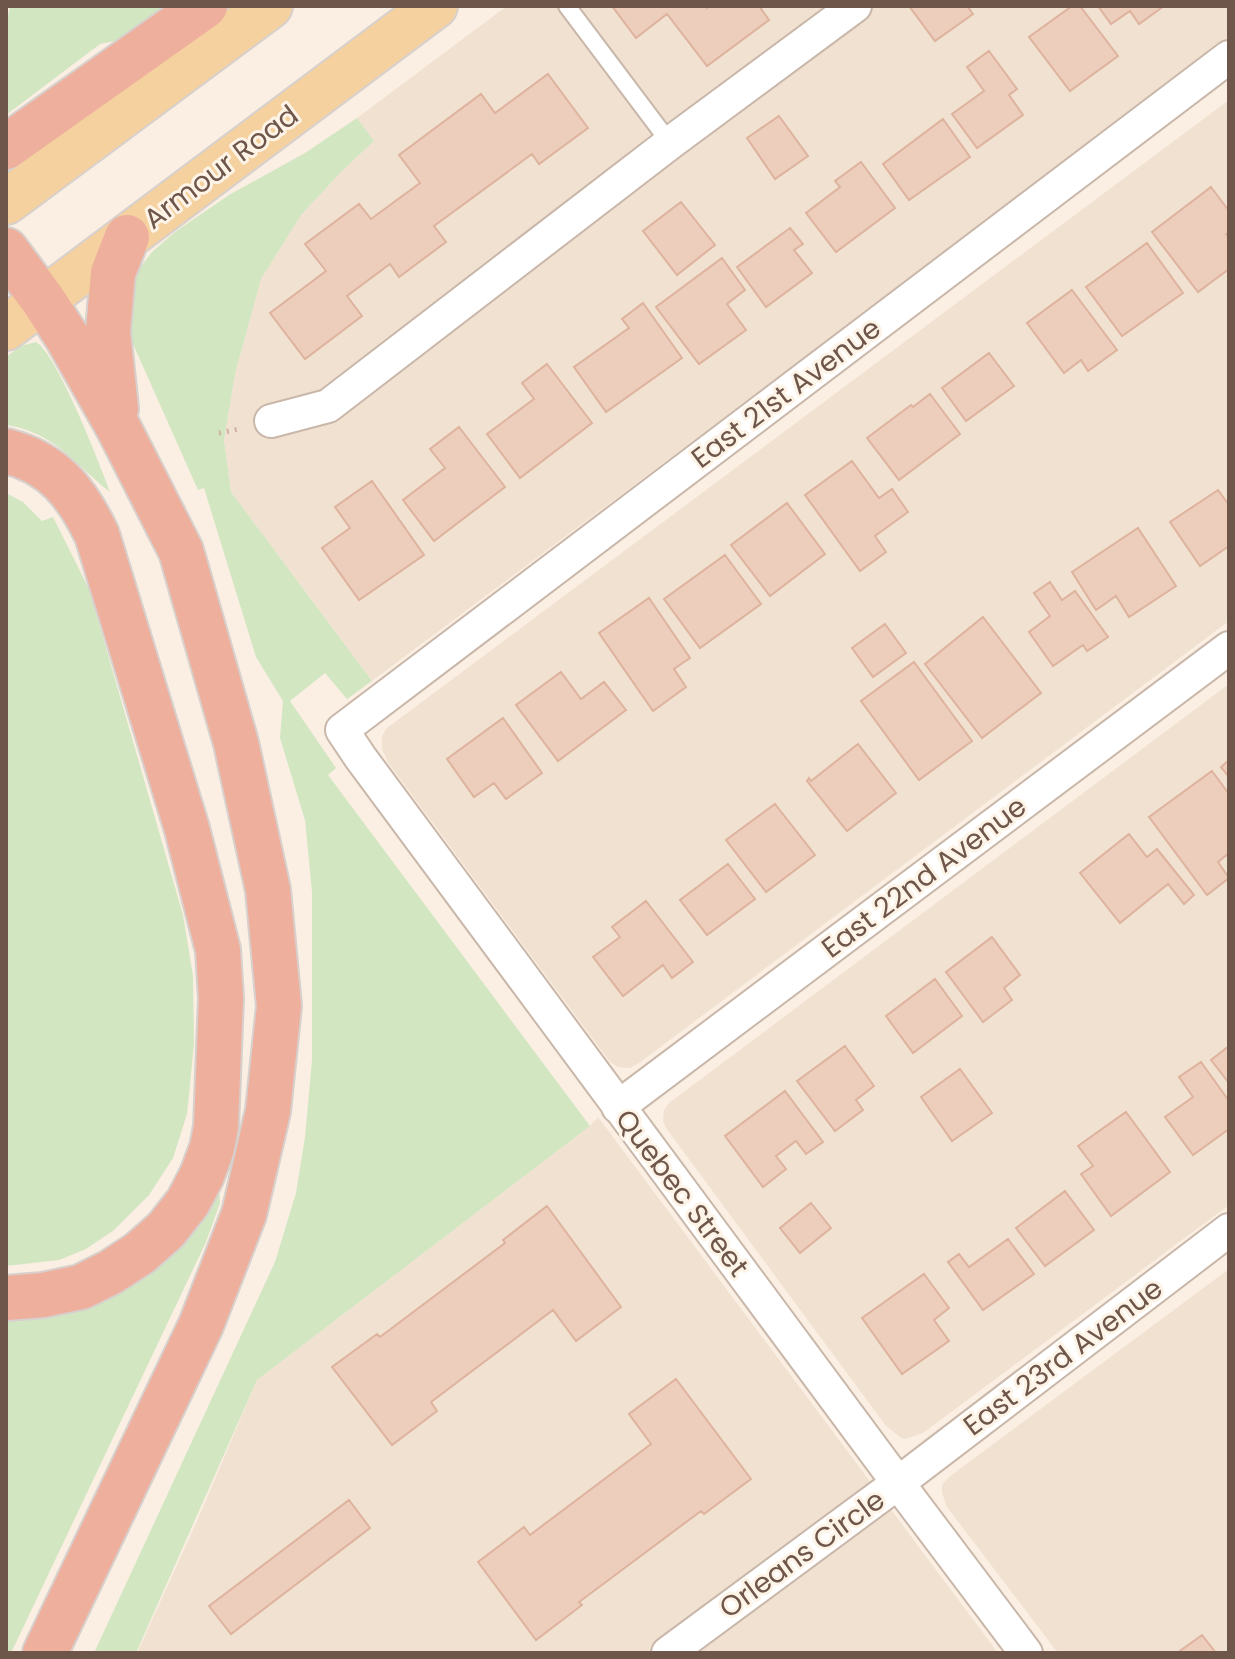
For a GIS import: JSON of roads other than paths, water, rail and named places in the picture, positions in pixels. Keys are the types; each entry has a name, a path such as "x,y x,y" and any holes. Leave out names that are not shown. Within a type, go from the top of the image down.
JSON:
{"highway":[{"path":"6,147 205,6"},
{"path":"118,427 108,332 113,273 127,237"},
{"path":"6,250 67,337 118,427 181,551 236,743 268,890 279,1006 268,1111 244,1214 201,1325 45,1653"},
{"path":"6,451 33,461 57,477 73,492 97,535 200,874 218,950 221,998 216,1127 202,1175 188,1202 166,1230 140,1253 111,1272 81,1287 43,1295 6,1298"}],"main road":[{"path":"6,202 270,6"},
{"name":"Armour Road","path":"6,328 435,6"}],"street":[{"path":"271,421 328,406 670,143 855,6"},
{"name":"East 21st Avenue","path":"342,730 1229,57"},
{"name":"East 22nd Avenue","path":"618,1107 1229,648"},
{"name":"Quebec Street","path":"342,730 618,1107 1026,1653"},
{"name":"East 23rd Avenue","path":"898,1483 1229,1230"},
{"name":"Orleans Circle","path":"668,1653 898,1483"}],"lane":[{"path":"567,6 670,143"}]}
